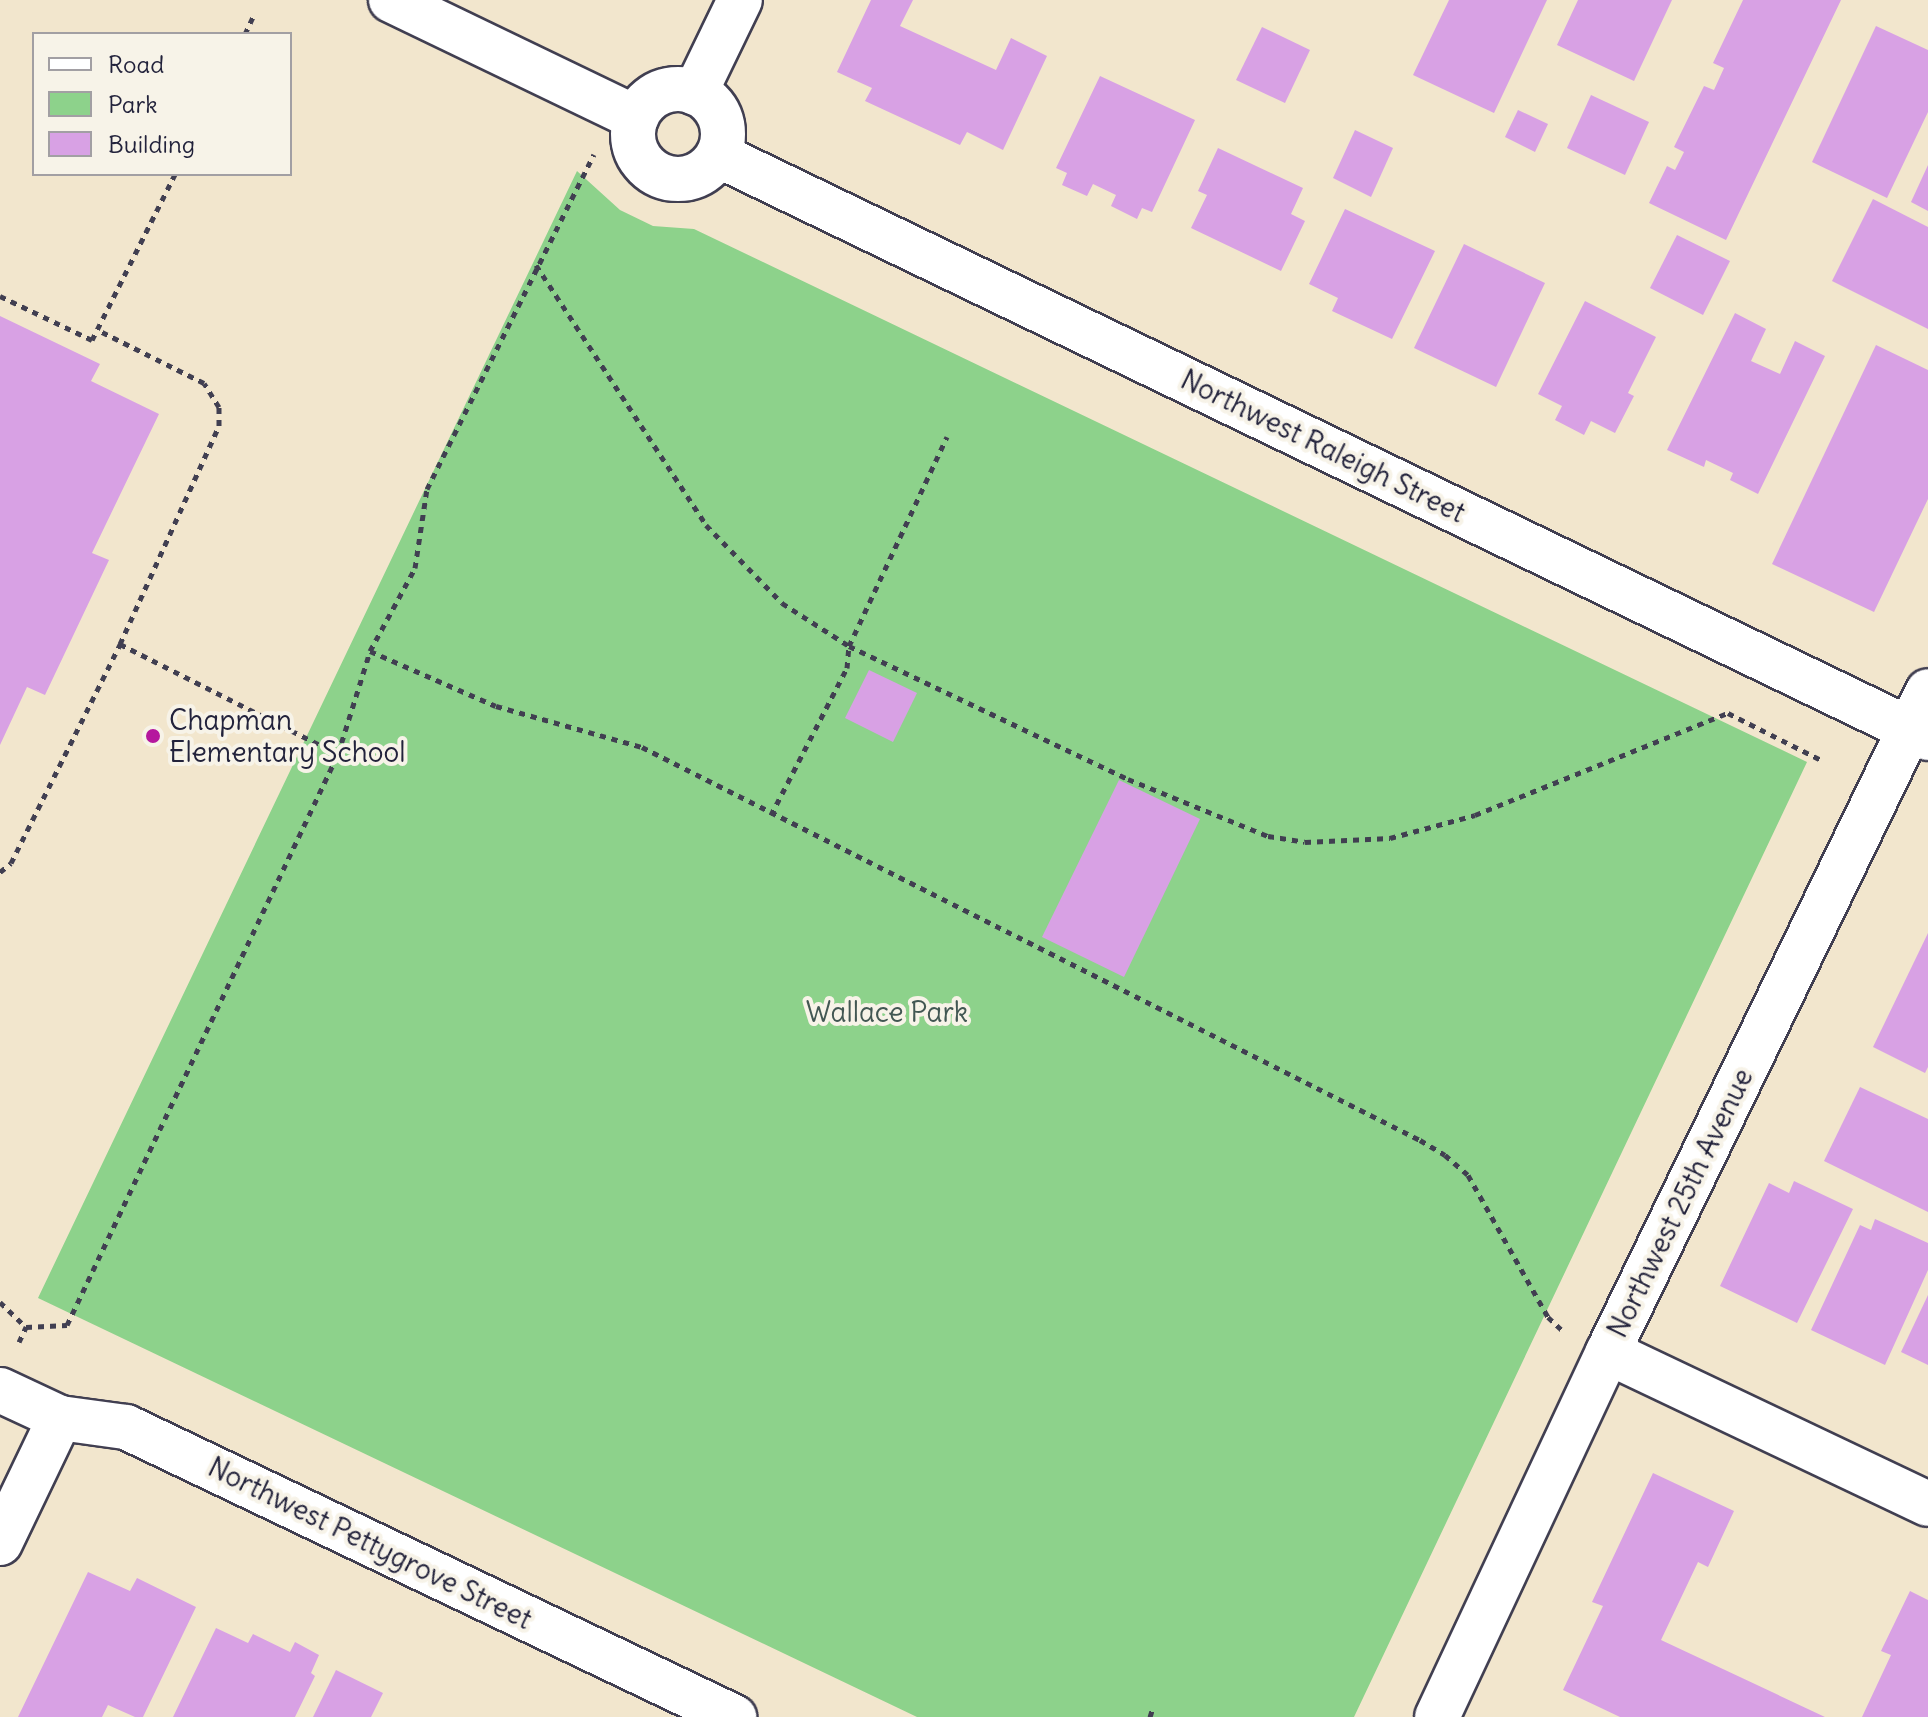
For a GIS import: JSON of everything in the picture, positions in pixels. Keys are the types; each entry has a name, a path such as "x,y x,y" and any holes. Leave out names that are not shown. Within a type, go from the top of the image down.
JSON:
{"street":[{"path":"391,0 627,113 638,155 659,175 678,179 697,175 718,155 723,138 720,119 711,103 695,93 675,90 656,95 627,113"},
{"path":"695,93 740,0"},
{"name":"Northwest Raleigh Street","path":"718,155 1922,720"},
{"name":"Northwest 25th Avenue","path":"1437,1717 1608,1352 1922,720"},
{"path":"1608,1352 1928,1504"},
{"name":"Northwest Pettygrove Street","path":"6,1372 60,1418 126,1427 734,1717"},
{"path":"0,1543 60,1418"}],"path":[{"path":"246,32 254,15"},
{"path":"0,1302 26,1327 67,1325 338,754 370,651 415,568 427,489 536,265 627,113"},
{"path":"0,296 92,340 174,176"},
{"path":"536,265 706,525 782,603 849,646 1128,779 1268,836 1305,842 1390,838 1475,815 1728,713 1823,761"},
{"path":"0,872 11,863 120,644 219,426 216,399 204,383 98,330"},
{"path":"771,815 847,668 849,646 947,437"},
{"path":"120,644 338,754"},
{"path":"370,651 496,706 642,747 1445,1155 1468,1175 1553,1325 1608,1352"},
{"path":"6,1372 26,1327"},
{"path":"1150,1717 1153,1707"}],"green space":[{"name":"Wallace Park","path":"577,171 620,210 653,226 694,229 1807,762 1354,1717 917,1717 38,1298"}],"building":[{"path":"871,0 913,0 900,26 996,70 1011,38 1047,56 1003,150 967,132 960,145 865,101 872,88 837,72"},
{"path":"1449,0 1547,0 1494,113 1413,75"},
{"path":"1578,0 1672,0 1634,81 1557,45"},
{"path":"1743,0 1841,0 1726,240 1649,203 1667,166 1675,170 1684,152 1674,147 1704,86 1714,90 1724,68 1713,63"},
{"path":"1876,26 1928,50 1928,112 1887,198 1812,162"},
{"path":"1262,27 1310,50 1285,103 1236,80"},
{"path":"1100,76 1195,120 1152,212 1142,208 1137,219 1111,206 1116,195 1093,184 1087,196 1062,185 1067,173 1056,168"},
{"path":"1591,95 1649,122 1625,175 1567,148"},
{"path":"1518,110 1548,124 1535,152 1505,137"},
{"path":"1355,130 1393,148 1371,197 1333,178"},
{"path":"1218,148 1303,188 1291,214 1305,221 1281,271 1191,228 1207,195 1198,191"},
{"path":"1928,165 1928,211 1911,202"},
{"path":"1873,199 1928,227 1928,329 1832,281"},
{"path":"1345,209 1435,251 1392,339 1332,311 1338,298 1309,284"},
{"path":"1677,235 1730,261 1703,315 1650,288"},
{"path":"1464,244 1545,283 1496,387 1414,348"},
{"path":"1585,301 1656,337 1628,393 1634,396 1615,433 1591,421 1584,435 1555,420 1562,406 1538,394"},
{"path":"1735,313 1766,329 1751,361 1780,374 1795,341 1825,356 1758,494 1730,480 1733,473 1706,460 1704,467 1667,450"},
{"path":"0,316 100,364 91,381 159,414 92,553 109,560 45,695 27,687 0,745"},
{"path":"1876,345 1928,370 1928,499 1874,612 1772,564"},
{"path":"869,670 917,693 893,742 845,718"},
{"path":"1119,780 1200,819 1124,977 1042,937"},
{"path":"1928,933 1928,1067 1925,1073 1873,1047"},
{"path":"1860,1087 1928,1119 1928,1212 1824,1161"},
{"path":"1794,1181 1853,1209 1797,1323 1720,1286 1769,1183 1789,1193"},
{"path":"1875,1219 1928,1243 1928,1270 1885,1365 1811,1330 1860,1225 1871,1230"},
{"path":"1928,1295 1928,1365 1901,1352"},
{"path":"1653,1473 1734,1511 1708,1567 1698,1562 1661,1640 1825,1717 1620,1717 1563,1690 1603,1606 1592,1602"},
{"path":"88,1572 130,1591 137,1578 196,1607 143,1717 135,1717 108,1705 102,1717 18,1717"},
{"path":"1910,1591 1928,1600 1928,1717 1862,1717 1891,1655 1881,1651"},
{"path":"216,1628 248,1643 253,1634 290,1652 295,1642 319,1655 311,1673 315,1676 295,1717 173,1717"},
{"path":"336,1670 383,1693 371,1717 313,1717"}],"place":[{"name":"Chapman Elementary School","path":"153,736"}]}
